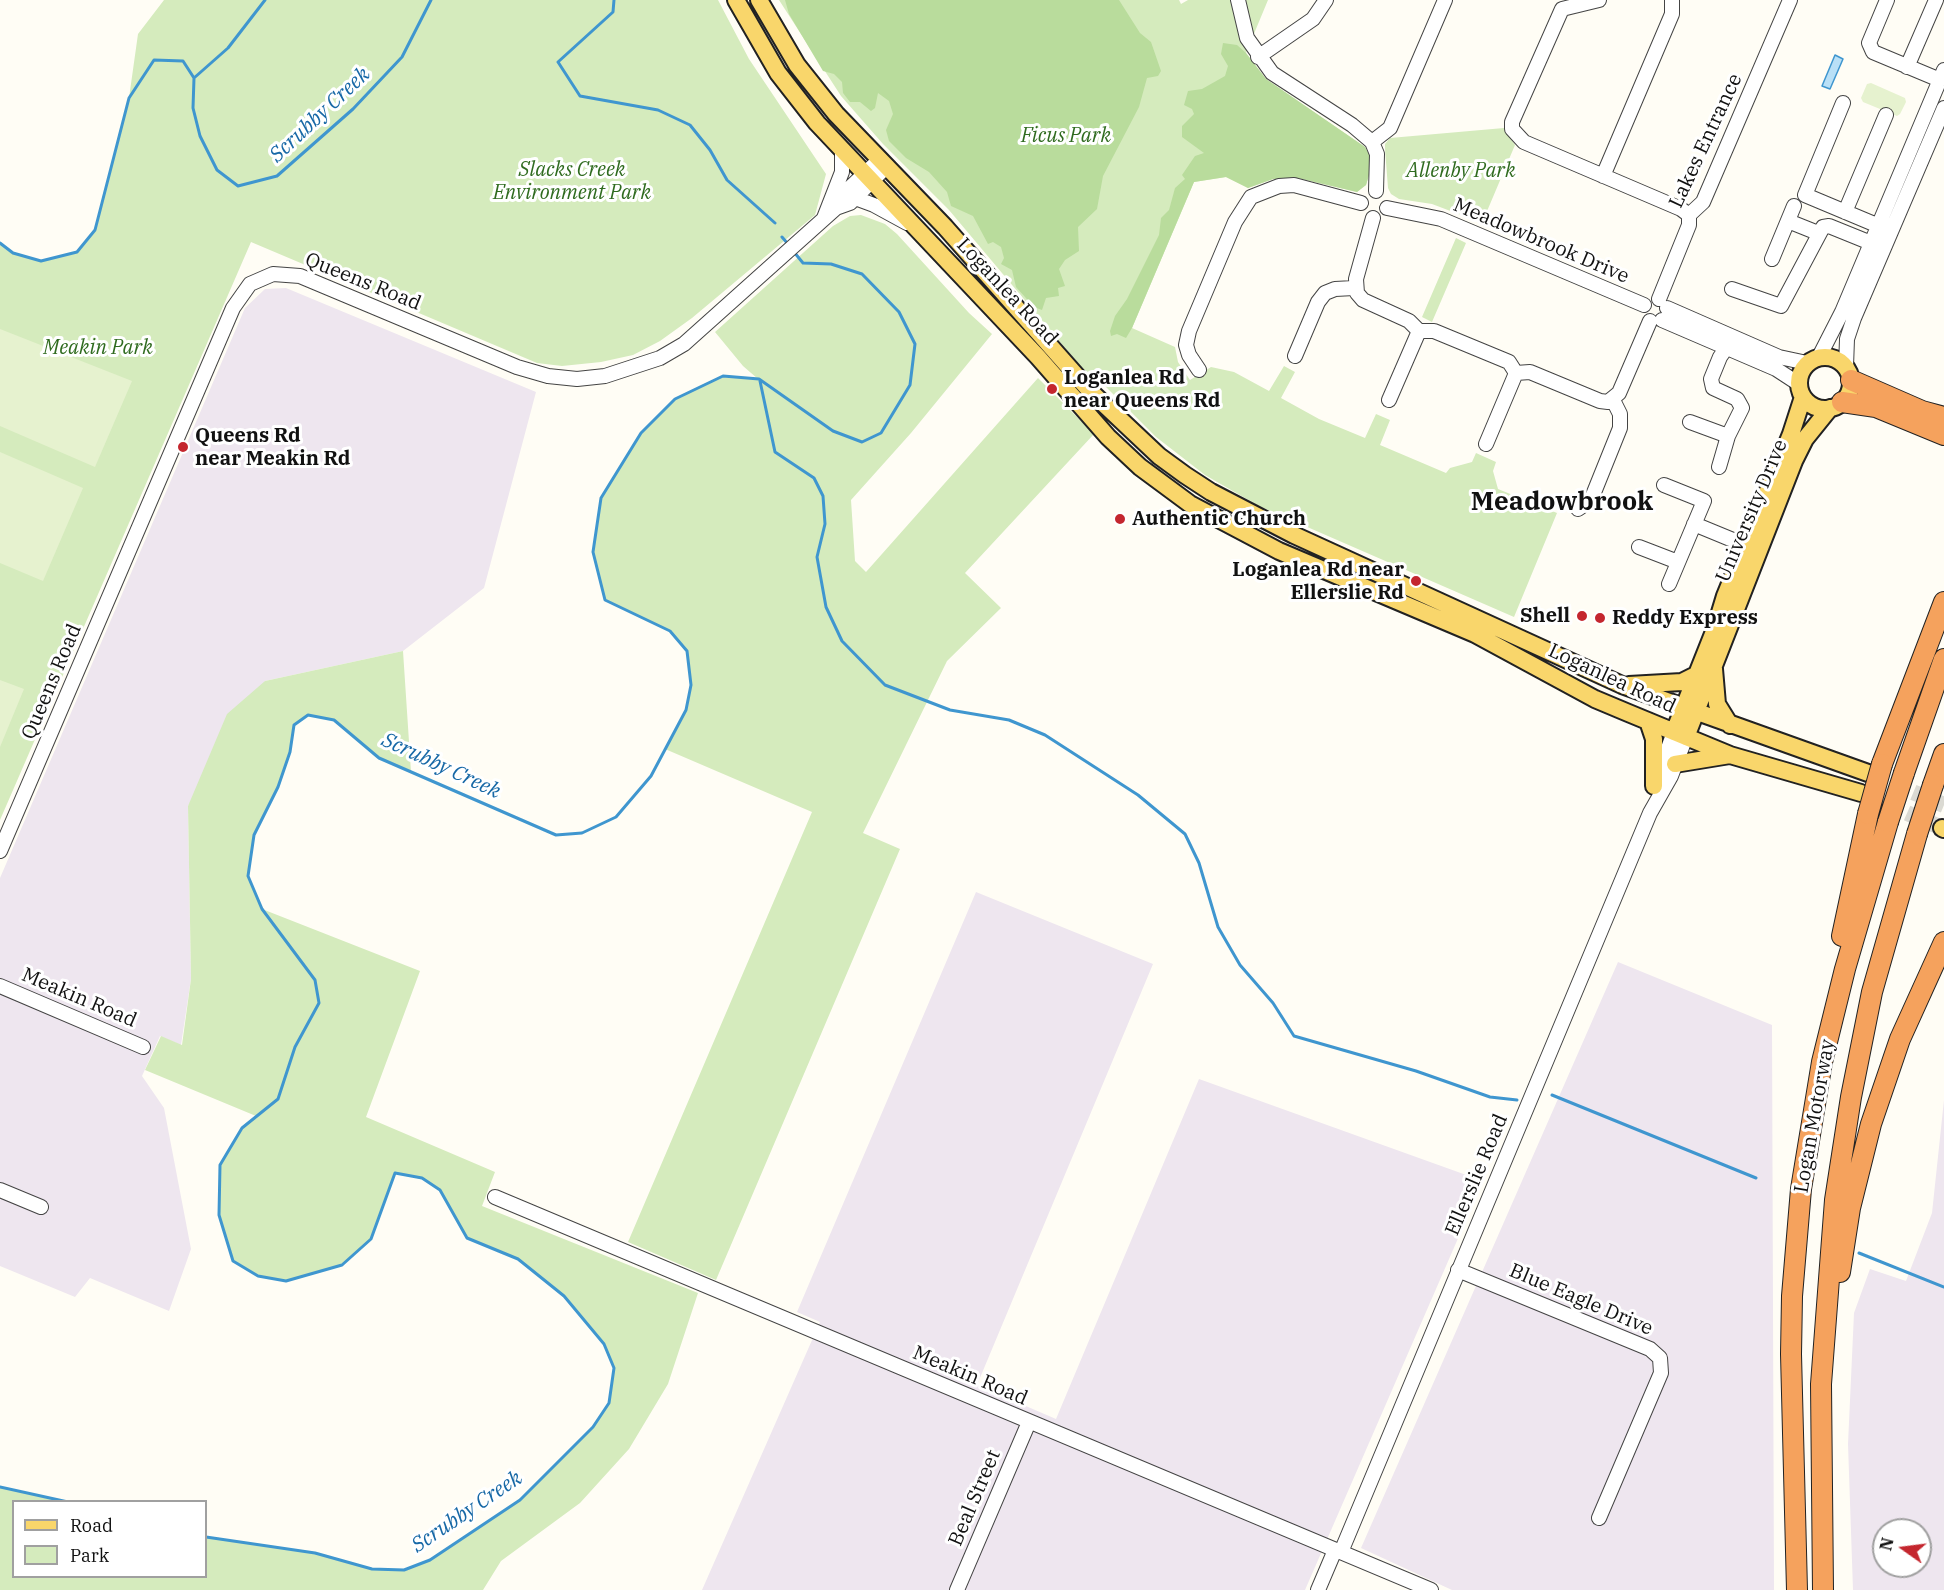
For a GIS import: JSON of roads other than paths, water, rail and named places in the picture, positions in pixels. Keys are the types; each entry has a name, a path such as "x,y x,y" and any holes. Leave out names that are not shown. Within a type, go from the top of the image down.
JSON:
{"highway":[{"path":"1848,373 1904,404 1944,417"},
{"path":"1836,405 1876,406 1944,435"},
{"path":"1834,1012 1834,973 1868,814 1875,769 1944,602"},
{"name":"Logan Motorway","path":"1797,1590 1792,1296 1808,1138 1834,1012 1888,822 1944,659"},
{"name":"Logan Motorway","path":"1823,1590 1821,1384 1824,1317 1842,1150 1872,992 1917,834 1944,754"},
{"path":"1821,1501 1828,1461 1838,1292 1850,1208 1870,1124 1888,1071 1913,1007 1944,942"}],"main road":[{"name":"Loganlea Road","path":"736,0 762,48 795,97 842,150 1038,357 1108,437 1140,467 1190,504 1248,537 1475,634 1595,699 1730,755 1861,793"},
{"name":"Loganlea Road","path":"759,0 776,33 815,89 1090,391 1159,456 1185,475 1210,492 1294,535 1622,685 1730,725 1875,769"},
{"path":"1834,358 1848,373 1850,388 1836,405 1815,407 1801,391 1799,376 1813,360 1834,358"},
{"name":"University Drive","path":"1689,711 1698,674 1745,545 1791,434 1801,391"},
{"name":"University Drive","path":"1680,734 1689,711 1714,666 1794,461 1805,439 1836,405"},
{"path":"1714,666 1717,704 1730,725"},
{"path":"1622,685 1682,682 1698,674"},
{"path":"1648,721 1654,739 1654,786"},
{"path":"1675,764 1730,755"}],"street":[{"path":"1238,0 1247,38 1258,57 1272,74 1352,125 1372,142 1377,154 1376,191"},
{"path":"1258,57 1313,19 1326,0"},
{"path":"1372,142 1390,128 1445,0"},
{"path":"1599,0 1562,9 1516,111 1512,129 1524,142 1681,209 1689,215"},
{"path":"1603,176 1672,14 1672,0"},
{"name":"Lakes Entrance","path":"1613,400 1619,393 1660,312 1689,225 1689,215 1703,202 1790,0"},
{"path":"1732,344 1779,357 1813,360 1879,226 1942,75 1907,67 1873,52 1869,43 1887,0"},
{"path":"1907,67 1936,0"},
{"path":"1843,103 1805,195 1879,226"},
{"path":"1848,373 1847,339 1854,318 1944,108"},
{"path":"1845,213 1886,115"},
{"path":"823,220 842,172 842,150"},
{"name":"Queens Road","path":"836,208 842,195 869,177 884,163"},
{"name":"Queens Road","path":"0,851 232,308 250,284 273,274 300,276 487,355 548,376 577,379 605,376 633,369 660,358 705,326 836,208 855,198 869,177"},
{"path":"1199,370 1189,355 1186,345 1189,331 1235,222 1251,197 1272,188 1294,186 1361,203"},
{"path":"1376,191 1384,195 1387,207 1380,216 1373,218 1365,214 1361,203 1364,195 1376,191"},
{"path":"855,198 874,205 921,232"},
{"path":"1772,259 1794,206"},
{"name":"Meadowbrook Drive","path":"1387,207 1441,219 1644,305 1644,314 1660,312"},
{"path":"1354,288 1373,218"},
{"path":"1788,221 1818,233"},
{"path":"1732,289 1781,306 1823,227 1828,226 1871,243"},
{"path":"1354,288 1363,300 1409,321 1419,331 1434,331 1509,362 1516,373"},
{"path":"1295,356 1318,302 1325,293 1335,289 1354,288"},
{"path":"1660,312 1732,344 1776,369 1801,391"},
{"path":"1389,400 1419,331"},
{"path":"1719,467 1728,436 1742,408 1741,403 1717,391 1710,384 1720,357 1732,344"},
{"path":"1516,373 1530,372 1600,401 1613,400 1620,414 1620,428 1591,500 1578,509"},
{"path":"1486,444 1516,373"},
{"path":"1690,422 1728,436"},
{"path":"1664,484 1704,501 1669,584"},
{"path":"1694,524 1745,545"},
{"path":"1639,547 1678,562"},
{"name":"Ellerslie Road","path":"1318,1590 1338,1551 1650,813 1675,764 1680,734"},
{"name":"Ellerslie Road","path":"1650,813 1654,786 1680,734"},
{"name":"Meakin Road","path":"0,986 143,1047"},
{"path":"0,1190 41,1207"},
{"name":"Meakin Road","path":"495,1197 1431,1590"},
{"name":"Blue Eagle Drive","path":"1458,1270 1650,1349 1660,1358 1661,1373 1599,1518"},
{"name":"Beal Street","path":"957,1590 1029,1422"}],"water":[{"path":"1835,55 1843,59 1830,89 1822,86"}],"waterway":[{"name":"Scrubby Creek","path":"194,78 228,48 265,0"},
{"name":"Scrubby Creek","path":"0,243 13,253 41,261 77,252 95,230 129,98 154,60 183,61 194,78 193,108 200,136 217,170 238,186 277,176 353,109 402,57 431,0"},
{"name":"Scrubby Creek","path":"614,0 613,12 558,62 580,96 658,110 690,125 710,150 727,180 775,223"},
{"name":"Scrubby Creek","path":"782,237 788,244"},
{"name":"Scrubby Creek","path":"207,1537 315,1553 372,1569 404,1570 430,1560 520,1500 593,1427 609,1403 614,1368 604,1344 564,1296 518,1259 467,1238 440,1190 422,1178 395,1173 371,1239 342,1265 286,1281 258,1276 233,1261 219,1215 220,1165 242,1128 278,1099 295,1047 319,1003 315,980 262,909 248,876 254,835 278,787 290,752 294,725 308,715 334,720 379,758 556,835 582,833 616,817 651,776 686,710 691,685 687,651 670,631 605,600 593,552 601,498 641,433 675,399 723,376 759,379 833,431 862,442 881,433 910,385 915,344 899,312 862,274 831,264 803,263 794,252"},
{"path":"760,381 775,452 814,478 823,496 825,524 817,557 826,607 842,641 885,685 950,710 1009,720 1045,735 1138,795 1185,834 1199,863 1218,927 1240,965 1273,1003 1294,1036 1416,1071 1490,1097 1517,1100"},
{"path":"1552,1095 1756,1178"},
{"path":"1859,1253 1944,1287"},
{"name":"Scrubby Creek","path":"0,1487 59,1500"}],"tunnel":[{"path":"1869,774 1944,805"},
{"path":"1863,794 1942,828"}],"place":[{"name":"Loganlea Rd near Queens Rd","path":"1052,389"},
{"name":"Queens Rd near Meakin Rd","path":"183,447"},
{"name":"Authentic Church","path":"1120,519"},
{"name":"Loganlea Rd near Ellerslie Rd","path":"1416,581"},
{"name":"Shell","path":"1582,616"},
{"name":"Reddy Express","path":"1600,618"}],"district":[{"name":"Meadowbrook","path":"1562,502"}],"park label":[{"name":"Ficus Park","path":"1066,136"},
{"name":"Allenby Park","path":"1461,171"},
{"name":"Slacks Creek Environment Park","path":"572,182"},
{"name":"Meakin Park","path":"98,348"}]}
